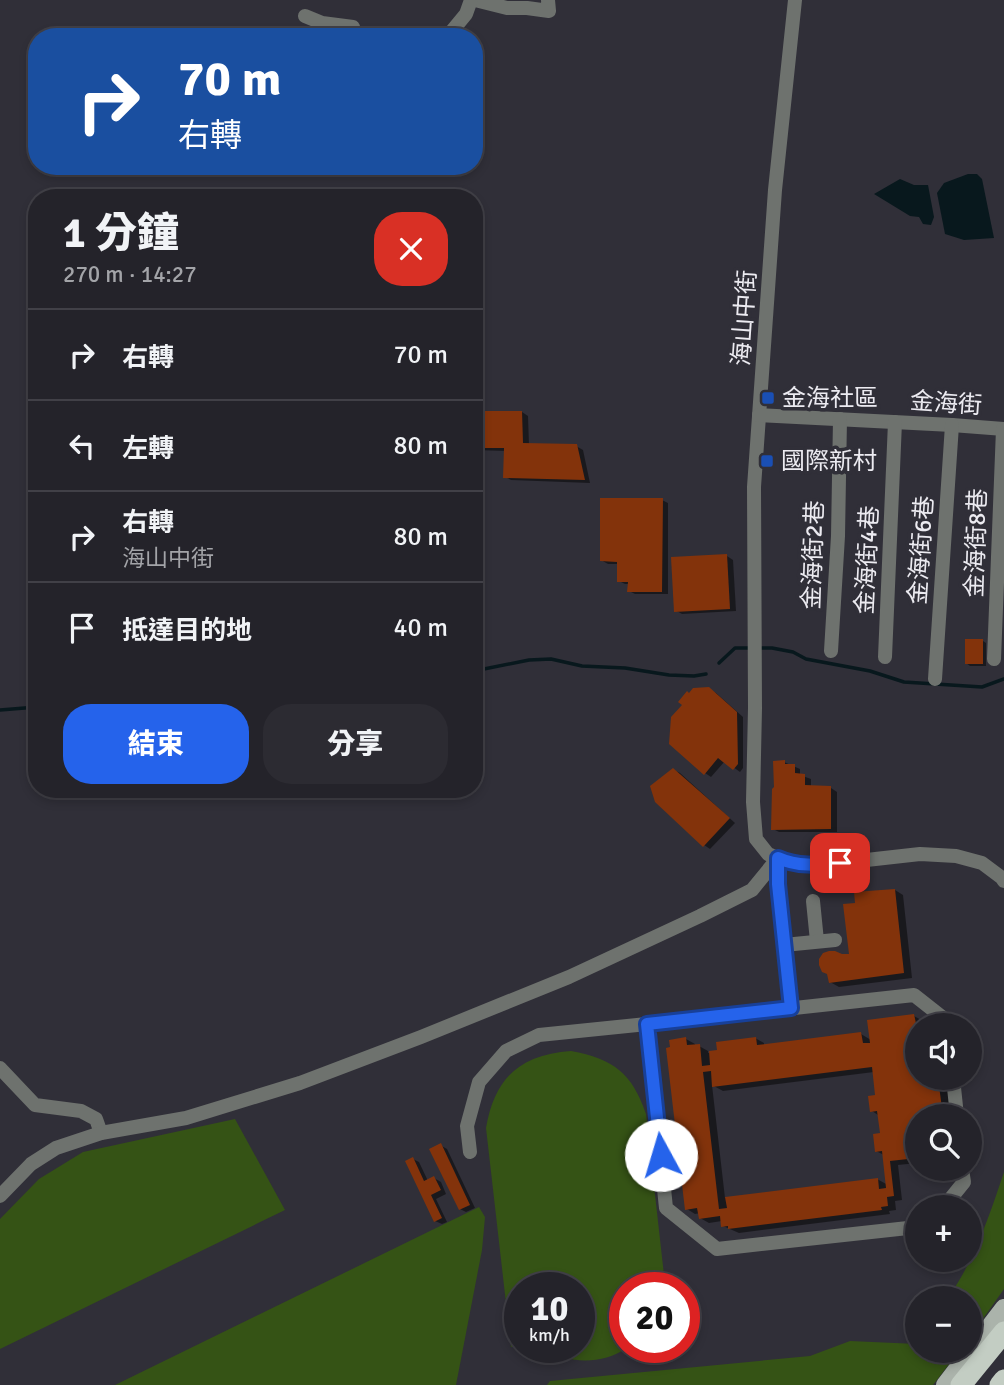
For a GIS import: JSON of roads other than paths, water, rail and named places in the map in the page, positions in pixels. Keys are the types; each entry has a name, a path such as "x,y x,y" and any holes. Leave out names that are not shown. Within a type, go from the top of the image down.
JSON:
{"highway":[{"path":"961,1385 1004,1332"},
{"path":"979,1385 1004,1352"},
{"path":"1000,1385 1004,1380"}],"main road":[{"path":"945,1385 1004,1308"}],"street":[{"path":"454,28 473,0 507,8 549,11 548,0"},
{"name":"海山中街","path":"778,858 768,854 756,839 753,802 754,487 775,190 794,0"},
{"path":"305,16 322,23 353,28"},
{"name":"金海街","path":"760,415 1004,429"},
{"name":"金海街2巷","path":"831,651 838,536 840,419"},
{"name":"金海街4巷","path":"885,657 895,422"},
{"name":"金海街6巷","path":"935,679 951,425"},
{"name":"金海街8巷","path":"994,659 1004,429"},
{"path":"778,858 789,863 813,866 920,854 956,856 982,863 1004,881"},
{"path":"778,858 778,884 791,1008"},
{"path":"0,1196 31,1164 56,1147 101,1133 186,1118 300,1083 569,977 752,890 778,858"},
{"path":"813,901 817,942"},
{"path":"784,945 835,940"},
{"path":"470,1152 467,1126 479,1083 506,1051 540,1035 914,995 937,1013"},
{"path":"647,1024 666,1208 718,1249 905,1228"},
{"path":"0,1068 35,1105 82,1111 96,1119 101,1133"},
{"path":"954,1195 964,1181"}],"waterway":[{"path":"719,663 735,648 749,648"},
{"path":"757,648 793,652 806,659 870,671 904,682 982,687 1004,679"},
{"path":"483,669 529,660 551,659 582,666 625,668 669,675 706,674"},
{"path":"0,710 28,708"}],"place":[{"name":"金海社區","path":"768,398"},
{"name":"國際新村","path":"767,461"}]}
